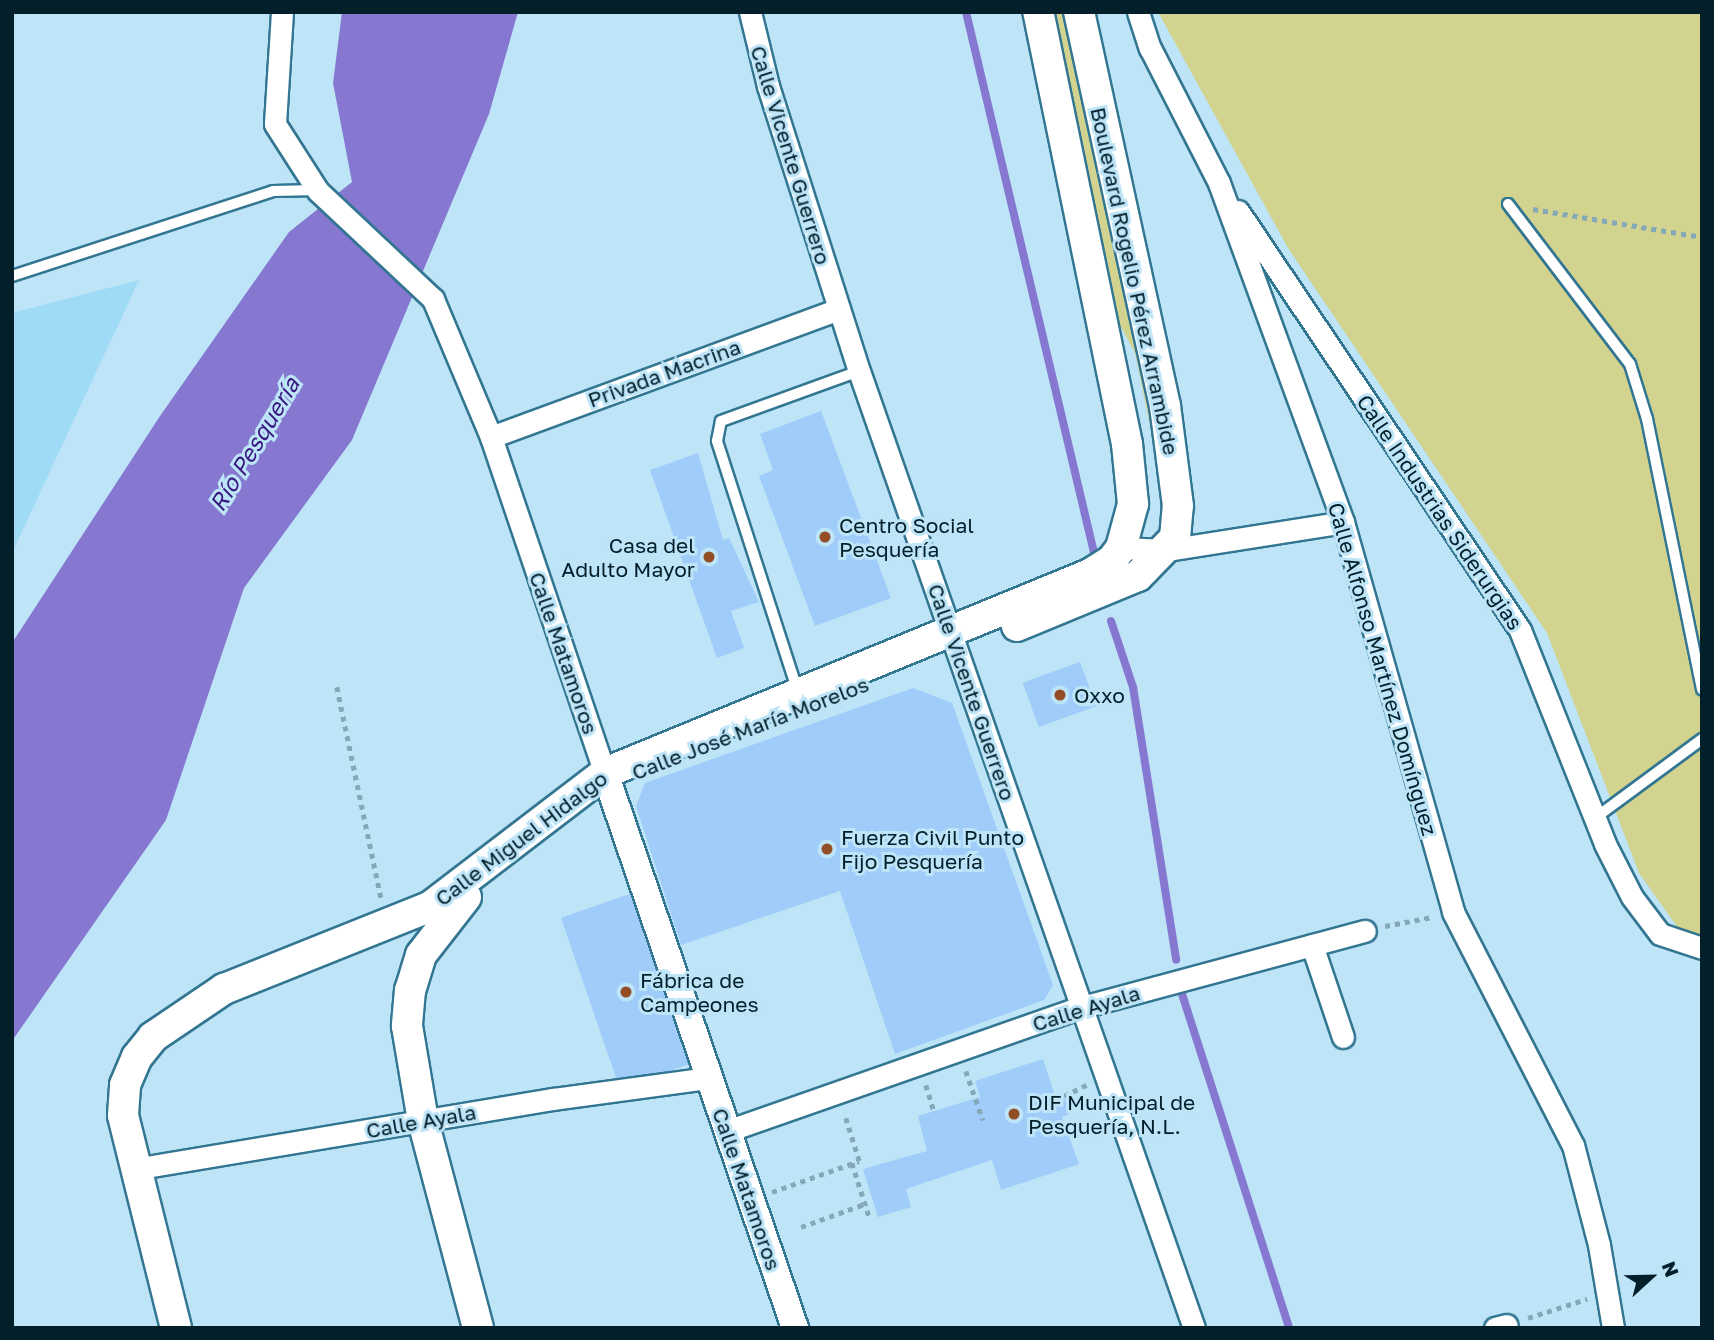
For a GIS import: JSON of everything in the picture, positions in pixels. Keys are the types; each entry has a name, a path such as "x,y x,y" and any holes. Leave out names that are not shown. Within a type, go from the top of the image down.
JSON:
{"main road":[{"name":"Boulevard Rogelio Pérez Arrambide","path":"1038,12 1128,444 1133,504 1121,548"},
{"name":"Boulevard Rogelio Pérez Arrambide","path":"1079,12 1165,406 1178,506 1175,538 1167,550"},
{"path":"954,640 1090,574 1121,548"},
{"name":"Calle José María Morelos","path":"478,1328 423,1121 407,1026 410,990 421,955 444,919 528,841 606,778 954,640 1096,597 1138,576 1167,550"},
{"name":"Calle Miguel Hidalgo","path":"176,1328 134,1169 123,1115 125,1085 137,1057 153,1037 224,989 387,925 454,893 606,778"}],"street":[{"path":"282,12 275,124 318,191"},
{"name":"Calle Vicente Guerrero","path":"750,12 768,86 838,309 1079,1007 1194,1328"},
{"name":"Calle Alfonso Martínez Domínguez","path":"1138,12 1150,48 1219,183 1343,522 1453,912 1573,1145 1613,1328"},
{"name":"Calle Industrias Siderurgias","path":"1219,183 1520,630 1624,884 1660,934 1702,948"},
{"name":"Calle Matamoros","path":"318,191 433,299 491,437 708,1078 796,1328"},
{"name":"Privada Macrina","path":"491,437 838,309"},
{"path":"1121,548 1167,550 1343,522"},
{"name":"Calle Ayala","path":"727,1131 1079,1007 1365,931"},
{"path":"1312,945 1343,1037"},
{"name":"Calle Ayala","path":"134,1169 423,1121 708,1078"}],"lane":[{"path":"12,276 273,191 318,191"},
{"path":"1508,205 1630,364 1647,418 1702,689"},
{"path":"801,699 717,441 720,421 859,371"},
{"path":"1595,818 1702,738"}],"path":[{"path":"1508,205 1702,237"},
{"path":"337,687 387,925"},
{"path":"1365,931 1453,912"},
{"path":"959,1050 983,1120"},
{"path":"751,1199 859,1161 838,1092"},
{"path":"852,1163 870,1219"},
{"path":"801,1227 865,1204"},
{"path":"1501,1326 1607,1292"}],"shaded area":[{"path":"139,280 12,553 12,313"}],"green space":[{"path":"1053,12 1065,12 1137,350 1156,455 1135,353 1114,314"},
{"path":"1158,12 1702,12 1702,939 1678,928 1639,873 1547,633 1288,248"}],"water":[{"name":"Río Pesquería","path":"342,12 518,12 489,114 352,440 244,588 166,820 12,1041 12,643 160,416 289,232 352,182 333,83"}],"building":[{"name":"Centro Social Pesquería","path":"821,411 891,598 815,626 759,476 773,470 760,434"},
{"name":"Casa del Adulto Mayor","path":"698,453 723,540 729,538 759,602 731,611 744,648 717,658 650,470"},
{"name":"Oxxo","path":"1080,662 1096,706 1039,727 1023,683"},
{"name":"Fuerza Civil Punto Fijo Pesquería","path":"913,688 952,703 1053,985 1044,1000 895,1054 840,891 681,945 636,806 645,783"},
{"name":"Fábrica de Campeones","path":"630,894 689,1064 620,1088 561,918"},
{"path":"1043,1059 1055,1096 1063,1093 1069,1114 1062,1117 1079,1164 1001,1190 992,1160 906,1189 911,1207 878,1217 863,1169 927,1151 918,1116 980,1097 975,1081"}],"waterway":[{"path":"966,12 1095,557"},
{"path":"1111,621 1133,687 1176,960"},
{"path":"1182,994 1289,1328"}],"place":[{"name":"Centro Social Pesquería","path":"825,537"},
{"name":"Casa del Adulto Mayor","path":"709,557"},
{"name":"Oxxo","path":"1060,695"},
{"name":"Fuerza Civil Punto Fijo Pesquería","path":"827,849"},
{"name":"Fábrica de Campeones","path":"626,992"},
{"name":"DIF Municipal de Pesquería, N.L.","path":"1014,1114"}]}
